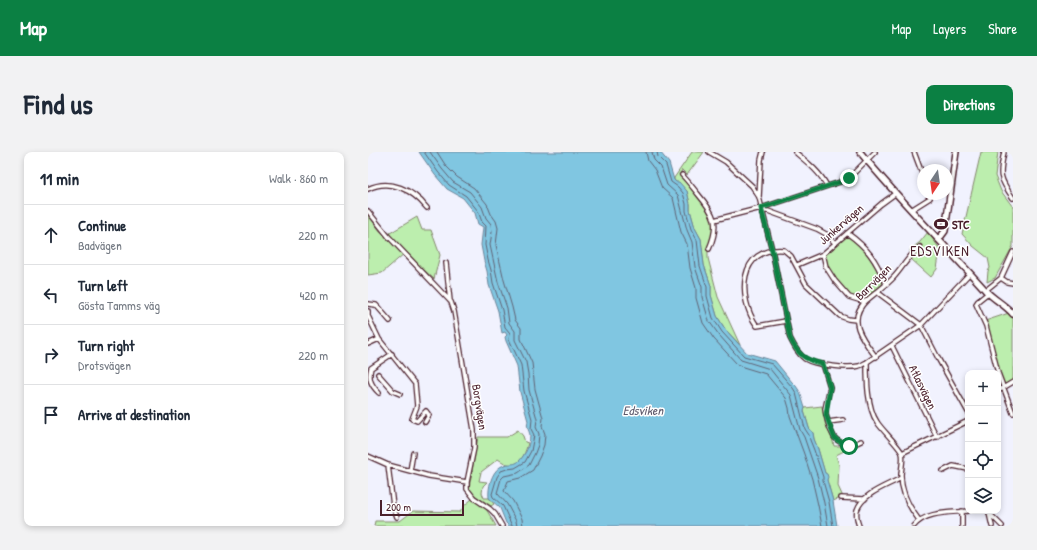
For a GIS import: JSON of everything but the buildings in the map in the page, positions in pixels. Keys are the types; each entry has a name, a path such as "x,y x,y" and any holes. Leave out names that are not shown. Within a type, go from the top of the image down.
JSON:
{"street":[{"path":"710,152 726,162 752,186 759,197 772,250 790,338 797,351 805,359 823,364 849,367 858,366 868,362 921,325 970,273"},
{"path":"759,197 761,160 763,152"},
{"path":"795,152 813,167 827,186"},
{"path":"860,152 987,292 1013,314"},
{"path":"714,220 762,208 849,178 874,152"},
{"path":"914,152 918,164"},
{"path":"939,239 945,231 956,152"},
{"path":"1004,152 1000,172 1001,180 1013,198"},
{"path":"682,175 708,205 714,220 715,232 708,249"},
{"path":"368,188 382,184 398,186 409,191 427,208"},
{"name":"Junkervägen","path":"797,265 823,254 834,243 896,193"},
{"path":"911,210 927,200"},
{"path":"762,208 817,229 826,234 834,243"},
{"name":"Borgvägen","path":"368,211 388,236 451,302"},
{"path":"847,233 860,242 871,254 879,267 886,284"},
{"name":"Barrvägen","path":"856,320 859,310 865,302 894,278 915,250 920,246"},
{"path":"786,321 757,326 748,311 744,285 748,266 762,253 772,250 784,250 791,256 797,265 806,284 834,311 848,319 856,320 862,339 876,357"},
{"path":"1013,252 1001,278 976,304 986,326 998,374 1013,413"},
{"path":"823,254 826,267 834,281 849,297 865,302"},
{"name":"Borgvägen","path":"446,264 451,302 454,311 474,430 474,448 467,482"},
{"path":"1001,278 1007,282 1013,282"},
{"path":"877,292 921,325 966,406"},
{"path":"368,304 376,304 390,321"},
{"path":"368,311 368,316 380,339 416,384 417,406 412,419 417,421 426,411 429,415 425,422"},
{"path":"368,344 380,339"},
{"name":"Atlasvägen","path":"892,346 937,437"},
{"path":"379,393 370,384 368,376 369,371 371,368 392,354"},
{"path":"868,362 867,381 873,415 902,453 901,478 905,497 910,508 919,520"},
{"path":"823,364 830,387 825,409 834,437 848,447 861,441"},
{"path":"378,374 395,392 400,394"},
{"path":"1001,390 1013,382"},
{"path":"828,422 843,420"},
{"path":"902,453 965,423"},
{"path":"410,471 413,453"},
{"path":"368,456 388,466 429,476 467,482 467,489 470,494 495,514 502,526"},
{"path":"388,466 393,506 397,517"},
{"path":"943,471 953,466 965,468"},
{"path":"859,526 857,510 865,498 901,478"},
{"path":"841,498 865,498"},
{"path":"914,526 919,520 926,516 962,511 962,526"},
{"path":"989,514 992,526"},
{"path":"991,514 1002,526"}],"green space":[{"path":"692,152 704,152 687,175 682,170 679,175 701,199 712,219 713,229 708,249 708,258 718,297 740,345 725,329 717,316 711,295 711,286 704,265 701,239 695,228 687,191 674,180"},
{"path":"981,152 998,152 995,176 1001,191 1013,207 1013,246 995,278 987,282 988,271 990,268 988,258 973,246 962,234"},
{"path":"368,215 383,235 390,233 417,217 422,230 431,230 440,255 434,279 405,253 382,273 368,275"},
{"path":"928,232 940,249 937,269 931,277 911,259 910,250 920,242"},
{"path":"846,235 861,245 875,266 883,283 864,300 851,296 835,279 828,266 825,254"},
{"path":"1009,313 1013,317 1013,381 1005,386 1001,377 1001,370 998,370 985,321"},
{"path":"822,406 825,423 834,446 840,446 844,451 836,455 839,465 838,486 843,497 833,501 813,433 809,428 804,411 805,408"},
{"path":"518,430 523,436 525,442 528,443 524,455 518,463 510,465 498,459 481,472 479,481 487,482 483,486 482,493 484,498 489,498 494,504 491,506 473,494 469,488 478,437 507,437"},
{"path":"472,499 485,507 496,526 374,526 375,521 400,521 413,511 460,512"}],"water":[{"name":"Edsviken","path":"419,152 660,152 669,163 674,180 679,182 687,191 695,228 701,239 704,265 711,286 711,295 717,316 725,329 747,353 775,361 800,392 809,428 813,433 825,473 828,477 827,480 833,501 837,526 509,526 506,523 500,508 489,498 489,494 494,473 504,465 513,464 519,461 528,447 530,435 527,427 528,421 520,392 517,366 506,341 505,337 507,335 505,332 502,333 498,311 489,285 481,245 483,227 478,224 475,213 463,198 447,189"}],"place":[{"name":"STC","path":"941,224"}],"district":[{"name":"EDSVIKEN","path":"940,250"}],"route":[{"path":"849,178 761,208 772,250 790,338 797,351 805,359 823,364 830,387 825,409 830,429 837,440 848,447 849,446"}]}
